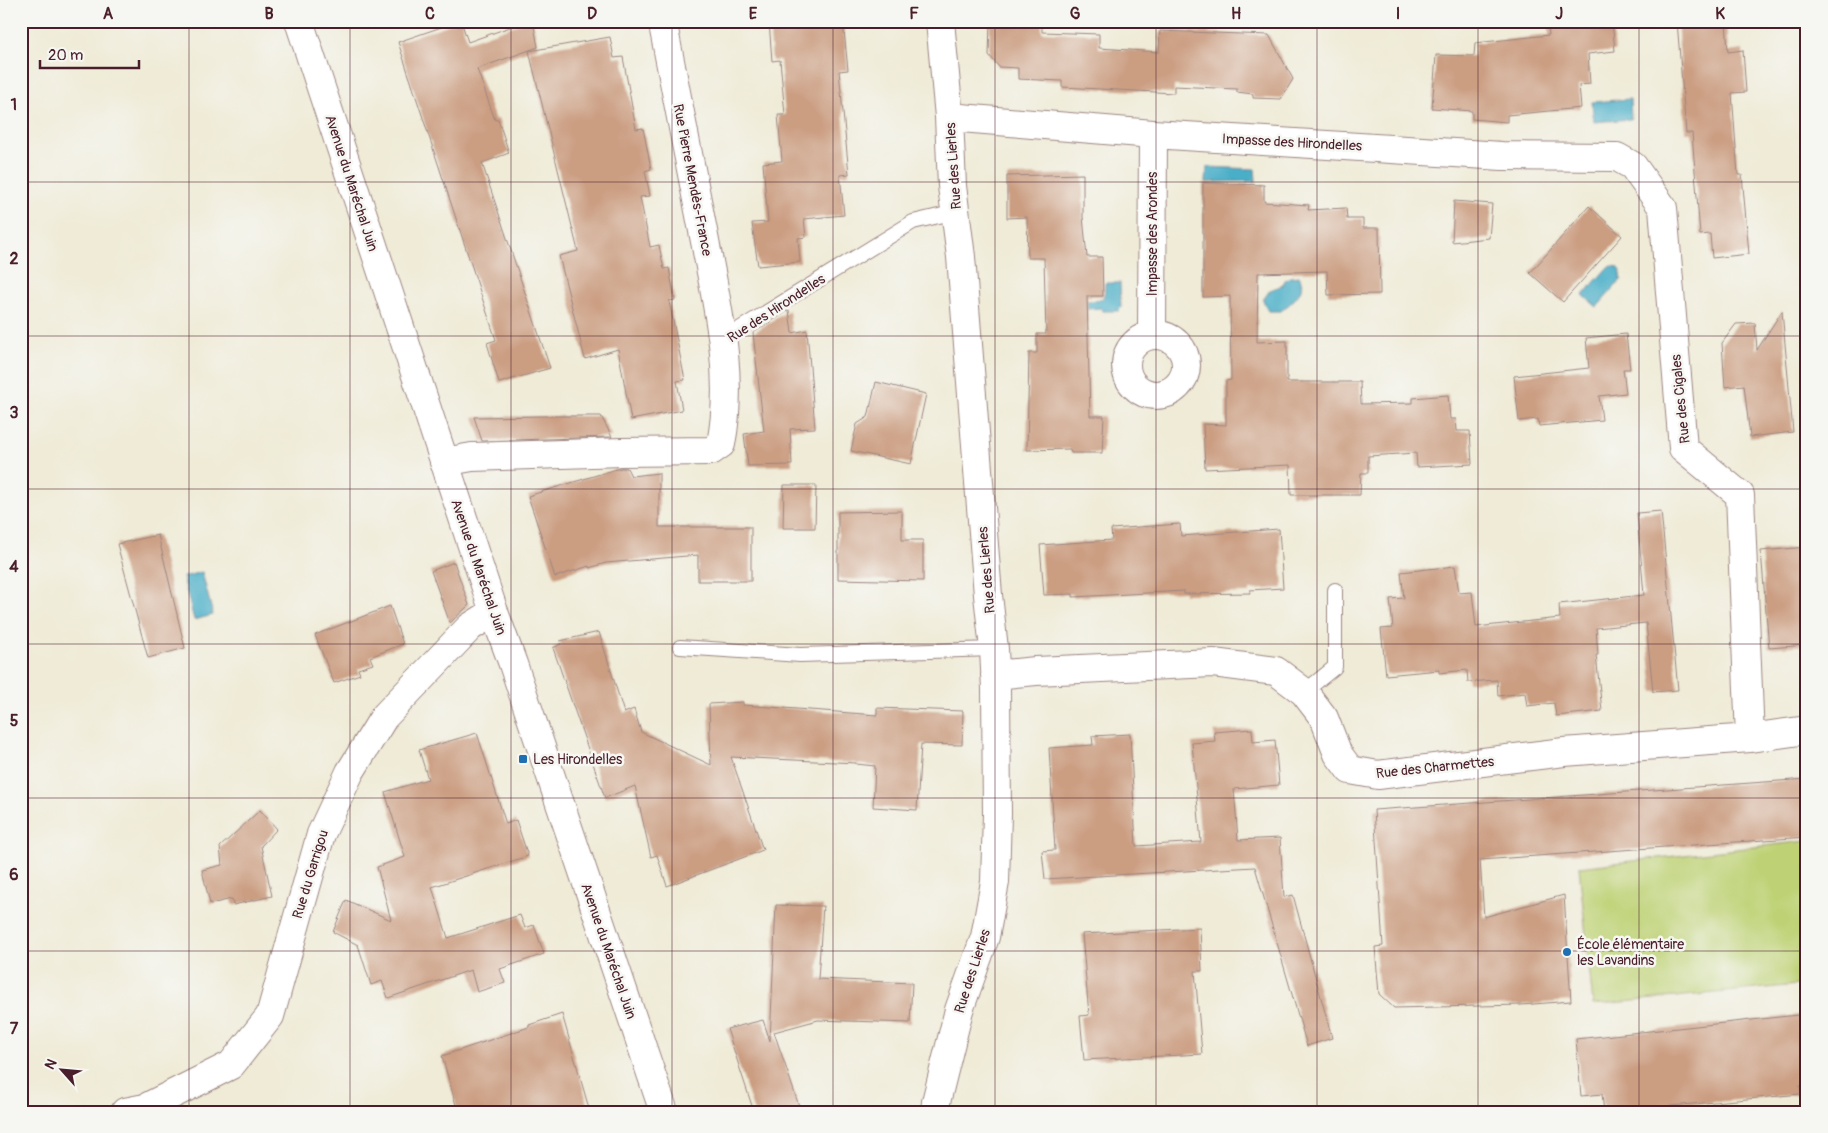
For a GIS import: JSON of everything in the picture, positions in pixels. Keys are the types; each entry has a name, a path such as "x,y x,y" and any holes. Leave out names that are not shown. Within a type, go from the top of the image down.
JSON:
{"street":[{"name":"Avenue du Maréchal Juin","path":"299,21 494,612 664,1112"},
{"name":"Rue Pierre Mendès-France","path":"664,21 723,338"},
{"name":"Rue des Lierles","path":"935,1112 959,1010 985,937 995,882 997,814 994,662 956,212 952,186 949,117 940,21"},
{"name":"Impasse des Hirondelles","path":"949,117 1153,134 1502,156 1617,157 1633,166"},
{"name":"Impasse des Arondes","path":"1152,334 1153,134"},
{"name":"Rue des Cigales","path":"1633,166 1663,208 1683,448 1740,494 1750,738"},
{"name":"Rue des Hirondelles","path":"444,462 481,457 711,451 721,444 726,423 723,338"},
{"name":"Rue du Garrigou","path":"125,1112 145,1108 232,1065 270,1016 321,834 350,772 384,717 470,627 494,612"},
{"name":"Rue des Charmettes","path":"994,662 1036,671 1213,663 1276,671 1304,692 1324,718 1338,754 1350,770 1378,774 1564,752 1750,738 1807,730"}],"lane":[{"name":"Rue des Hirondelles","path":"723,338 913,222 956,212"},
{"path":"1304,692 1334,667 1335,590"},
{"path":"680,647 800,655 994,662"}],"green space":[{"path":"1807,841 1807,984 1593,1005 1579,867"}],"water":[{"path":"1630,99 1631,119 1594,122 1592,102"},
{"path":"1207,167 1255,169 1256,181 1206,182"},
{"path":"1608,267 1618,267 1621,271 1620,279 1622,279 1597,307 1583,295"},
{"path":"1299,276 1302,287 1298,296 1281,311 1268,311 1263,300 1270,290 1283,285 1285,280 1290,277"},
{"path":"1105,283 1120,283 1121,308 1118,311 1103,311 1100,308 1086,309 1086,301 1102,299"},
{"path":"202,572 213,615 194,620 183,577"}],"building":[{"path":"461,21 468,42 527,21 533,21 538,47 477,69 495,120 498,119 509,153 482,163 550,368 499,383 487,343 496,340 398,42"},
{"path":"769,21 843,21 848,70 839,71 849,174 840,175 844,215 804,219 806,237 798,238 800,262 758,266 752,223 768,222 763,163 782,161 778,115 785,115 780,60 772,61"},
{"path":"990,21 1042,21 1042,32 1099,34 1099,48 1159,52 1160,31 1269,35 1293,79 1281,99 1253,98 1253,94 1237,92 1237,89 1174,86 1174,93 1062,87 1062,81 1018,79 1018,68 999,67 989,55"},
{"path":"1612,21 1615,51 1588,54 1590,84 1579,85 1581,108 1507,115 1507,122 1472,119 1472,111 1432,108 1436,55 1474,56 1475,43 1549,35 1548,23"},
{"path":"1677,21 1726,21 1728,52 1743,50 1746,92 1732,93 1738,175 1742,175 1749,254 1712,258 1710,234 1700,235 1692,133 1686,133"},
{"path":"610,37 614,58 623,57 636,129 643,128 651,169 645,171 650,196 640,197 650,247 659,245 664,269 669,268 675,300 669,301 685,380 677,381 682,410 631,420 618,349 585,359 559,256 578,251 529,51"},
{"path":"1083,174 1083,217 1087,257 1102,257 1103,296 1087,296 1090,416 1104,416 1102,453 1071,453 1070,449 1027,450 1029,353 1037,353 1037,334 1046,334 1044,258 1028,258 1027,217 1007,218 1007,176"},
{"path":"1203,183 1264,185 1264,202 1309,205 1308,210 1346,208 1347,219 1363,219 1363,228 1379,228 1380,294 1328,295 1327,271 1258,273 1257,342 1287,341 1287,382 1360,382 1361,404 1413,403 1413,398 1448,395 1450,419 1456,419 1457,431 1470,431 1472,464 1417,467 1416,453 1368,456 1368,473 1361,473 1360,495 1291,495 1290,465 1205,469 1203,424 1226,425 1226,381 1231,380 1230,296 1203,297"},
{"path":"1454,201 1492,204 1489,238 1452,242"},
{"path":"1589,206 1622,236 1563,302 1530,273"},
{"path":"789,310 792,333 807,330 815,428 790,429 792,465 748,466 744,434 764,431 753,333"},
{"path":"1782,311 1793,432 1750,437 1744,385 1725,387 1722,343 1736,324 1755,323 1757,350"},
{"path":"1626,334 1630,369 1623,369 1626,393 1599,396 1602,420 1539,426 1538,419 1519,421 1514,376 1589,368 1586,338"},
{"path":"876,382 926,394 911,464 851,451 857,424 868,417"},
{"path":"601,416 612,437 482,441 474,417"},
{"path":"620,468 627,468 631,476 659,473 659,527 751,527 751,581 698,581 698,555 606,563 589,568 589,566 555,577 528,496"},
{"path":"784,485 816,485 815,528 783,528"},
{"path":"902,511 902,540 923,540 923,581 838,579 838,512"},
{"path":"1661,511 1678,690 1653,692 1646,623 1596,628 1598,655 1596,655 1602,711 1556,716 1554,703 1527,706 1525,693 1498,696 1497,680 1468,682 1467,670 1439,673 1439,670 1386,675 1381,629 1393,628 1390,599 1404,598 1401,572 1455,566 1459,593 1472,592 1476,627 1560,618 1559,604 1644,595 1637,513"},
{"path":"1180,524 1181,536 1279,529 1283,588 1250,590 1250,593 1184,594 1184,591 1073,597 1073,594 1044,595 1040,545 1112,540 1111,529"},
{"path":"158,535 185,648 148,658 117,544"},
{"path":"1807,547 1807,645 1769,648 1761,551"},
{"path":"454,562 469,605 450,623 431,571"},
{"path":"390,606 403,644 370,657 373,664 358,669 360,674 334,683 315,635"},
{"path":"599,632 624,713 634,709 641,732 711,765 709,704 743,702 743,705 877,715 877,708 963,711 962,745 921,744 917,810 873,807 875,766 856,763 731,757 763,850 667,886 657,855 651,857 635,786 605,798 553,648 561,644 560,641"},
{"path":"1252,729 1253,742 1275,740 1279,785 1234,789 1238,840 1280,838 1284,897 1293,895 1332,1038 1307,1046 1255,867 1045,879 1042,851 1055,850 1049,748 1093,745 1092,736 1130,734 1136,846 1201,842 1192,743 1215,741 1214,732"},
{"path":"477,733 506,824 516,820 528,856 432,887 448,938 520,915 525,928 534,925 544,954 500,969 505,983 477,992 471,970 388,998 382,981 371,985 358,945 333,932 346,900 391,920 377,867 405,857 385,792 428,779 419,750"},
{"path":"1807,779 1807,837 1480,860 1484,917 1564,895 1571,1001 1521,1005 1394,1008 1379,994 1375,947 1383,946 1374,810"},
{"path":"260,810 277,829 261,846 272,896 233,905 232,899 210,904 202,870 222,865 220,847"},
{"path":"776,905 823,906 818,979 912,983 910,1023 818,1020 774,1032 801,1112 754,1112 727,1029 763,1020 770,1041"},
{"path":"1200,928 1202,971 1195,971 1202,1054 1084,1060 1080,1016 1089,1015 1082,934"},
{"path":"562,1014 590,1112 458,1112 442,1056"},
{"path":"1807,1014 1807,1085 1800,1086 1801,1094 1650,1108 1650,1112 1604,1112 1602,1094 1581,1096 1576,1039"}],"place":[{"name":"Les Hirondelles","path":"523,759"},
{"name":"École élémentaire les Lavandins","path":"1567,952"}]}
